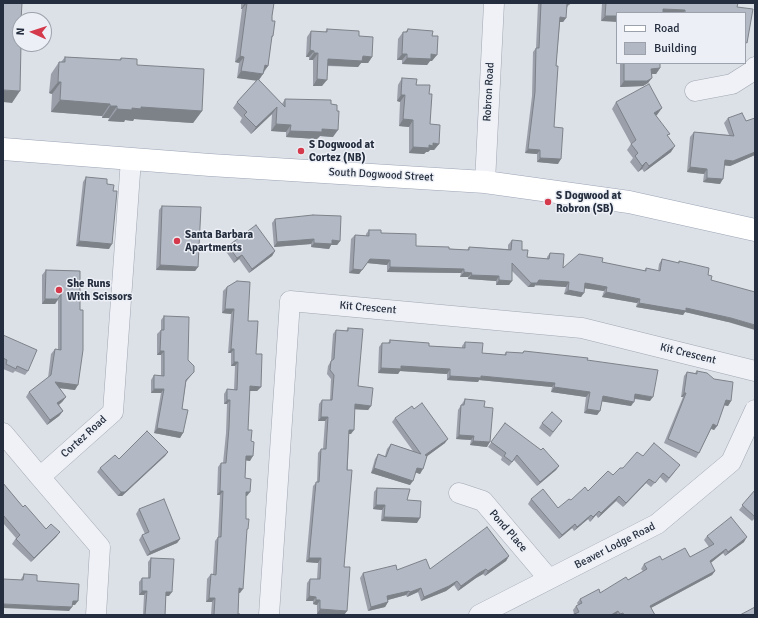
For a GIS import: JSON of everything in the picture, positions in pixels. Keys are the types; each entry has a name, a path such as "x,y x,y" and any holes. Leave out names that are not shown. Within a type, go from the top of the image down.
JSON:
{"main road":[{"name":"South Dogwood Street","path":"3,149 131,159 485,182 629,202 755,230"}],"street":[{"name":"Robron Road","path":"485,182 494,3"},
{"path":"695,91 732,84 751,72 755,67"},
{"name":"Cortez Road","path":"40,477 113,412 131,159"},
{"name":"Kit Crescent","path":"269,615 290,301 582,328 755,371"},
{"name":"Beaver Lodge Road","path":"479,615 657,524 731,462 755,410"},
{"path":"3,433 100,547 96,615"},
{"name":"Pond Place","path":"459,493 483,501 549,579"}],"building":[{"path":"3,3 22,3 21,12 12,12 12,52 21,52 20,91 3,90"},
{"path":"247,3 274,3 272,16 272,21 275,21 273,36 268,66 265,65 263,74 241,71 244,57 240,56"},
{"path":"541,3 570,3 567,4 566,18 560,17 556,66 558,66 554,127 563,128 561,159 540,158 540,150 528,149 535,92 536,48 539,48"},
{"path":"606,3 738,3 737,7 753,9 747,43 746,12 685,12 685,10 663,9 663,12 616,12 616,16 605,16"},
{"path":"327,29 359,31 359,36 373,37 372,57 363,56 362,61 328,59 327,80 317,79 318,53 314,53 314,51 310,50 311,31 327,32"},
{"path":"408,29 433,31 432,36 438,36 437,55 431,54 431,59 407,58 407,54 402,54 403,32 407,32"},
{"path":"65,57 121,60 121,58 137,59 137,65 204,69 202,111 141,107 141,109 132,108 132,110 117,109 117,106 110,106 110,104 60,100 61,82 58,82 59,62 65,62"},
{"path":"624,64 660,64 660,68 651,69 652,78 647,81 624,81"},
{"path":"402,78 417,79 416,85 430,85 429,94 432,94 430,124 440,125 439,144 433,143 433,146 429,145 429,148 413,147 413,120 403,119 405,95 401,95"},
{"path":"258,79 285,107 285,99 331,100 331,104 337,105 337,111 339,111 338,130 322,129 322,132 290,131 291,125 276,124 277,107 256,127 244,115 247,112 237,102"},
{"path":"649,84 662,108 654,113 670,134 667,135 675,146 649,166 646,162 642,166 635,156 638,153 631,144 636,140 616,102"},
{"path":"742,113 746,121 755,118 755,152 733,161 725,160 723,179 707,178 707,169 690,167 694,132 734,136 728,118"},
{"path":"86,177 107,179 107,184 114,185 113,191 117,191 112,244 79,241"},
{"name":"Santa Barbara Apartments","path":"162,206 201,207 198,267 160,265"},
{"path":"313,215 341,216 340,241 332,240 332,244 314,243 314,239 277,242 275,219"},
{"path":"256,225 275,251 252,269 242,255 237,258 228,246"},
{"path":"369,230 381,230 381,233 416,234 416,246 449,247 449,249 469,250 469,247 511,250 512,240 522,241 522,250 528,250 527,257 549,259 550,253 564,254 563,268 579,254 603,258 602,262 646,271 646,268 660,271 662,259 679,263 679,261 709,268 708,275 712,276 711,280 755,292 755,325 686,308 686,311 639,303 640,299 606,292 607,287 585,283 584,293 568,290 569,282 539,280 537,283 531,283 512,263 512,281 499,280 499,276 471,275 472,273 464,272 464,269 390,267 390,260 370,259 362,270 353,269 355,235 369,236"},
{"path":"46,270 80,271 80,310 83,310 83,350 78,385 55,382 66,397 57,403 63,411 50,420 29,392 51,375 55,349 61,350 61,294 58,299 45,299"},
{"path":"237,281 250,282 248,321 258,321 256,354 262,354 261,387 250,386 248,430 252,430 251,441 254,442 253,456 246,456 245,478 251,479 250,492 246,492 246,519 249,519 243,589 239,588 238,614 240,615 214,615 215,598 209,598 211,574 216,575 218,537 221,537 223,491 220,491 221,463 226,463 229,428 230,400 227,400 227,389 237,390 238,362 234,362 234,349 231,349 234,309 225,309 227,287"},
{"path":"164,316 189,317 188,360 194,366 194,372 186,380 182,409 188,410 183,433 157,428 164,389 154,389 154,375 164,376 164,351 160,351 161,330 164,330"},
{"path":"348,328 363,329 358,386 373,388 371,406 355,404 354,430 349,430 347,470 352,470 344,567 350,567 347,611 320,609 320,600 316,600 316,597 309,596 310,579 320,579 321,558 309,558 316,482 319,482 321,449 326,449 328,417 321,417 322,400 332,400 334,375 330,370 331,361 334,359 336,330 348,331"},
{"path":"3,335 37,350 28,371 17,366 16,369 6,364 7,360 3,358"},
{"path":"390,340 429,343 429,346 465,348 465,342 483,343 482,353 506,355 506,352 523,353 524,351 588,358 587,360 658,370 653,397 635,394 634,402 603,396 600,411 587,409 590,392 554,387 555,383 481,376 481,378 450,376 450,369 401,366 401,369 381,368 382,343 390,343"},
{"path":"697,371 707,373 714,379 733,382 731,401 726,400 717,426 713,424 699,453 668,439 686,393 684,393 687,372 697,374"},
{"path":"465,399 485,401 484,407 493,408 490,442 473,441 474,436 459,435 461,405 464,405"},
{"path":"422,403 448,439 425,455 427,456 423,469 417,468 413,481 374,468 378,454 386,457 391,444 421,454 395,418 412,406 414,409"},
{"path":"552,412 562,421 553,432 542,423"},
{"path":"505,423 541,450 543,448 559,466 540,482 517,455 512,462 504,456 506,453 491,442"},
{"path":"147,431 168,452 125,492 121,492 100,468 115,455 119,459"},
{"path":"654,443 680,465 669,478 663,473 655,483 649,479 626,503 619,496 601,513 599,511 593,517 591,515 577,527 575,524 562,535 531,499 543,489 558,508 569,499 571,500 585,487 588,491 608,471 613,475 620,468 623,468 637,452 643,456"},
{"path":"3,483 23,507 25,505 46,529 51,524 60,532 34,558 16,539 20,535 3,515"},
{"path":"377,488 410,489 407,500 421,501 420,518 384,517 385,505 376,505"},
{"path":"755,490 755,517 742,505"},
{"path":"164,499 180,539 150,552 142,535 149,532 139,509"},
{"path":"731,517 747,537 728,552 726,549 710,561 715,571 650,606 655,615 624,615 623,613 620,614 618,611 611,615 572,615 579,612 576,606 582,603 580,599 599,589 600,593 626,577 628,580 647,569 644,564 660,556 662,560 685,548 690,557 714,544 707,536"},
{"path":"487,527 509,556 488,571 486,569 461,586 457,581 424,597 421,588 410,592 387,596 388,602 371,607 363,573 396,565 397,570 426,559 430,569"},
{"path":"151,558 174,559 172,592 166,592 165,615 145,615 147,591 142,591 142,578 150,578"},
{"path":"24,574 37,575 37,581 79,584 78,601 73,601 72,607 3,604 3,579 23,580"},
{"path":"755,607 755,615 740,615"}],"place":[{"name":"S Dogwood at Cortez (NB)","path":"301,151"},
{"name":"S Dogwood at Robron (SB)","path":"548,202"},
{"name":"Santa Barbara Apartments","path":"177,241"},
{"name":"She Runs With Scissors","path":"59,290"}]}
